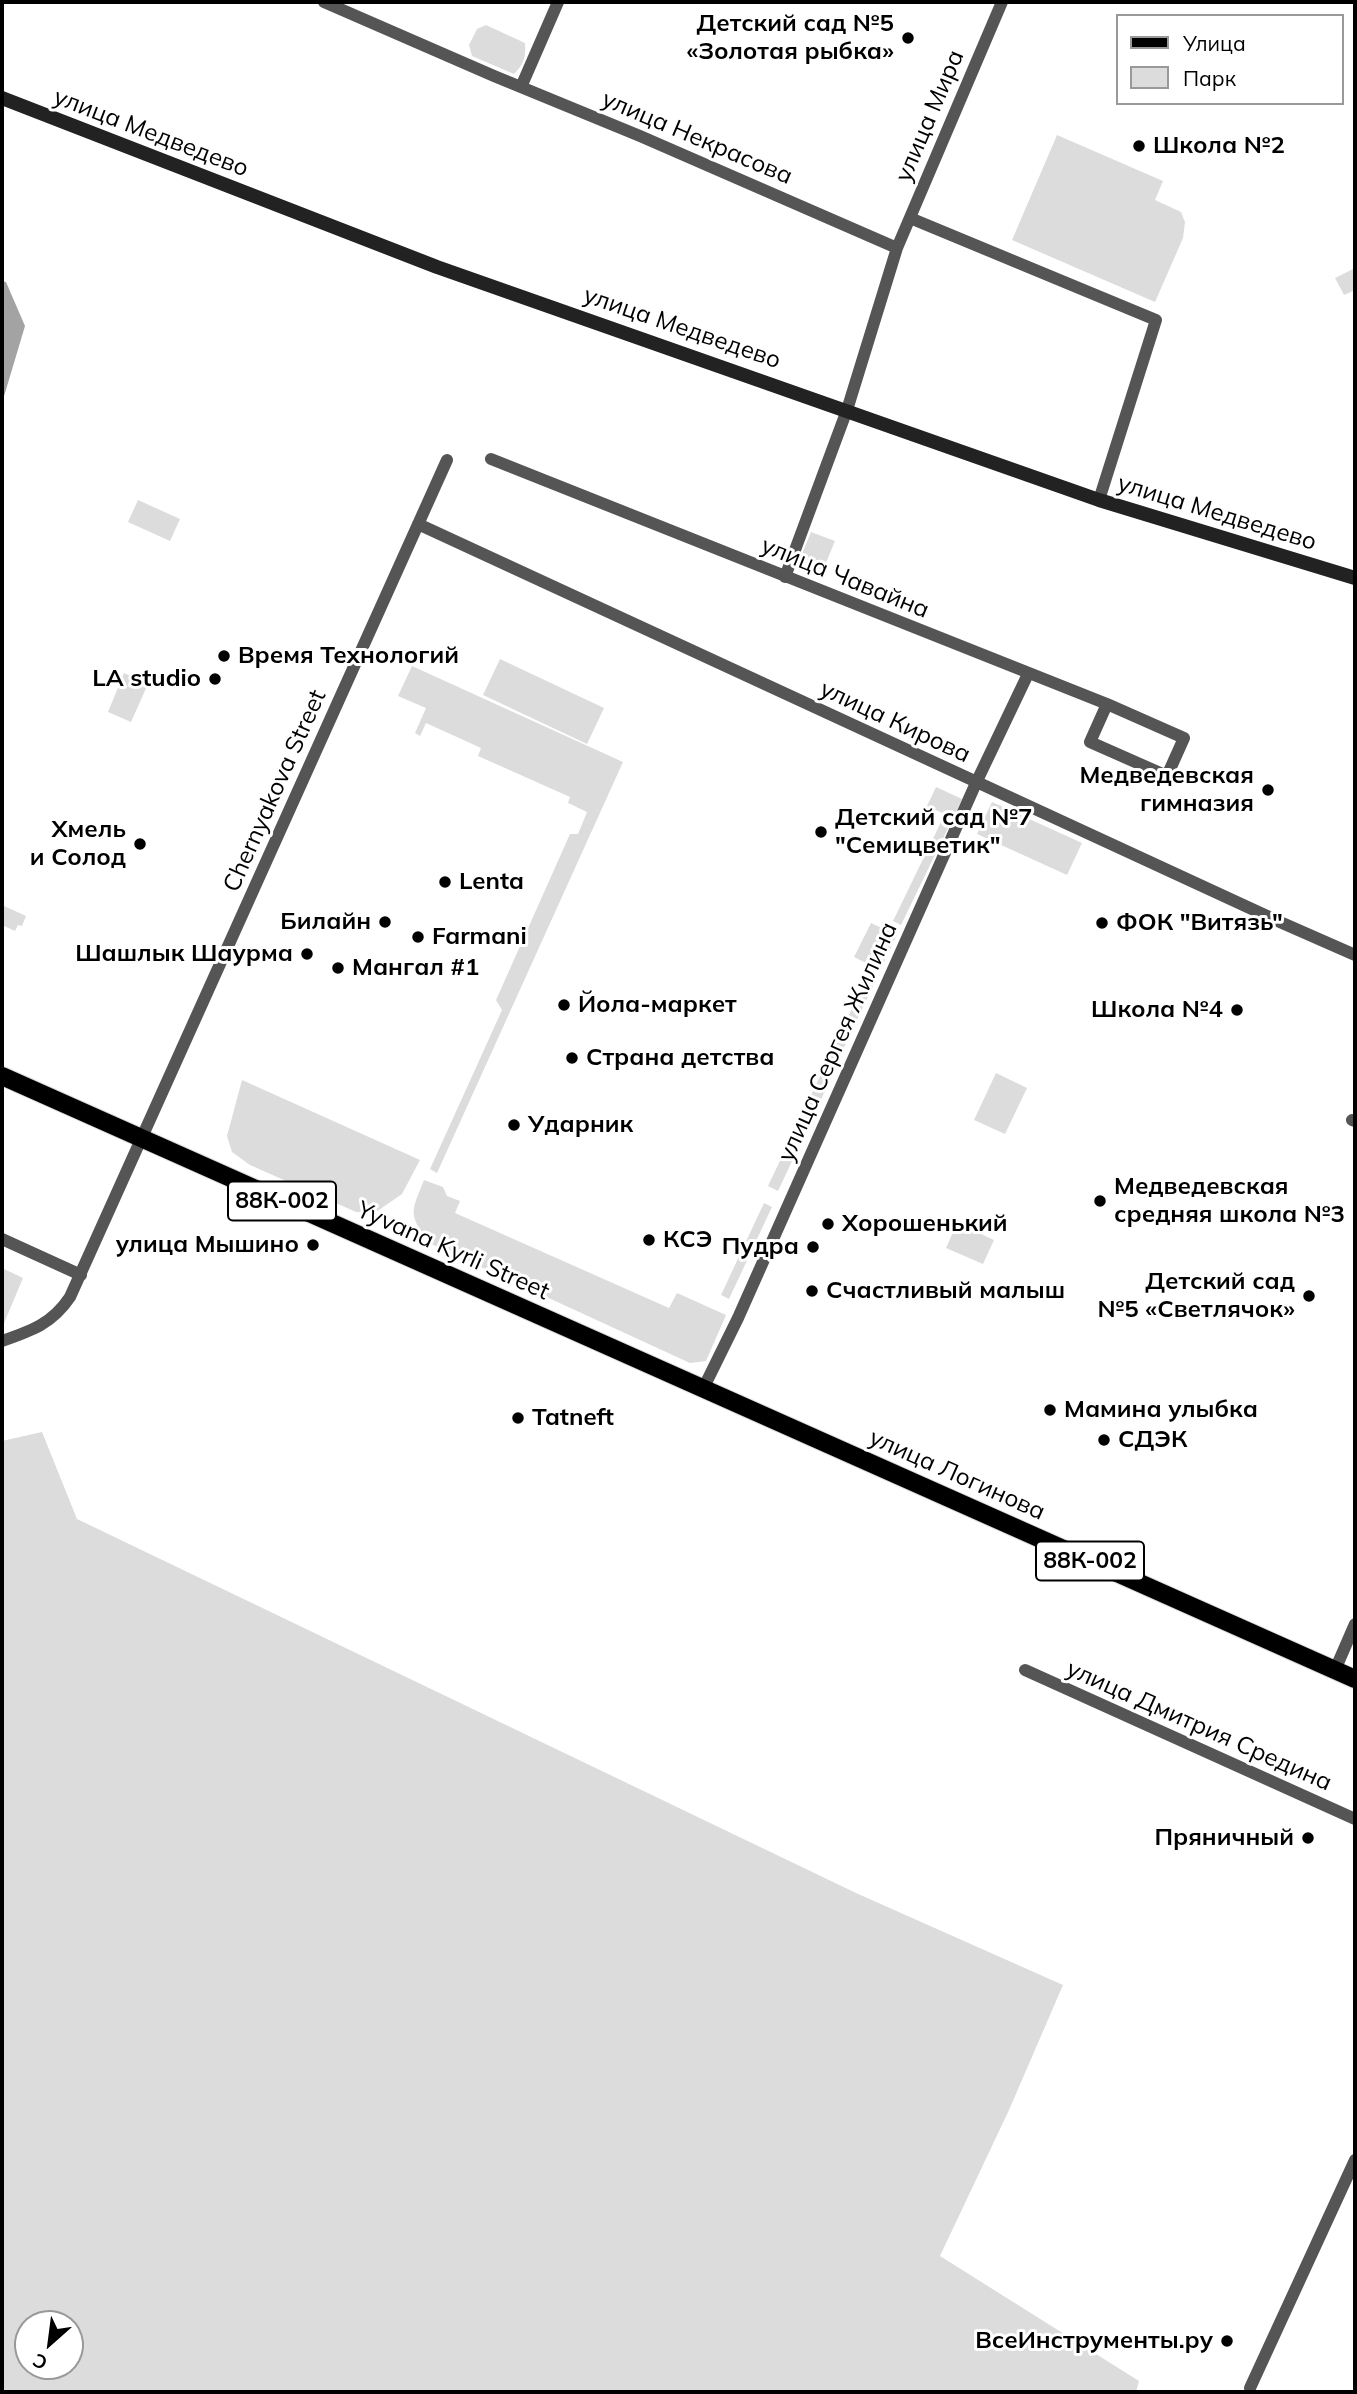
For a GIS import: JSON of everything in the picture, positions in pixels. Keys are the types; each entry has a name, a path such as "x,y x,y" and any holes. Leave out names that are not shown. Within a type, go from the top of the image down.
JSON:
{"main road":[{"name":"Yyvana Kyrli Street","path":"2,1076 846,1453"},
{"name":"улица Логинова","path":"846,1453 1355,1679"}],"street":[{"name":"улица Некрасова","path":"324,2 897,248"},
{"path":"521,87 558,2"},
{"name":"улица Мира","path":"897,248 1002,2"},
{"name":"улица Медведево","path":"2,98 437,267 1099,500 1355,578"},
{"path":"910,218 1156,320 1099,500"},
{"path":"785,577 847,410 897,248"},
{"name":"улица Чавайна","path":"491,459 1107,704 1184,738 1167,776 1090,742 1107,704"},
{"name":"Chernyakova Street","path":"2,1341 43,1325 59,1312 81,1275 447,460"},
{"name":"улица Кирова","path":"418,524 976,783 1355,955"},
{"name":"улица Сергея Жилина","path":"703,1389 738,1318 976,783 1028,674"},
{"path":"2,1239 81,1275"},
{"path":"1335,1670 1355,1624"},
{"name":"улица Дмитрия Средина","path":"1025,1670 1355,1819"},
{"path":"1250,2388 1355,2160"}],"green space":[{"path":"486,25 525,43 524,60 514,74 472,56 469,45 477,29"},
{"path":"1057,135 1163,181 1155,200 1181,212 1185,222 1183,238 1155,302 1012,240"},
{"path":"1353,269 1355,290 1344,295 1335,278"},
{"path":"138,500 180,519 170,541 128,522"},
{"path":"811,532 835,541 823,570 799,561"},
{"path":"500,659 604,708 587,744 483,695"},
{"path":"412,666 623,762 437,1173 430,1169 502,1010 496,1000 570,834 578,834 587,812 568,803 570,797 478,756 481,748 426,723 420,736 415,733 426,708 398,696"},
{"path":"124,673 148,684 131,722 108,712"},
{"path":"936,787 962,799 953,818 927,806"},
{"path":"992,802 1082,843 1067,875 977,834"},
{"path":"942,820 950,824 901,925 893,921"},
{"path":"2,905 26,916 22,926 18,925 15,931 2,925"},
{"path":"871,923 897,935 880,970 854,957"},
{"path":"865,982 873,986 837,1062 828,1058"},
{"path":"822,1072 832,1076 778,1191 768,1186"},
{"path":"996,1073 1027,1088 1005,1134 974,1120"},
{"path":"242,1080 420,1160 402,1194 376,1212 356,1212 250,1165 232,1152 227,1136"},
{"path":"424,1180 443,1187 447,1196 460,1201 455,1213 669,1308 677,1293 726,1315 706,1361 690,1363 429,1243 414,1213"},
{"path":"764,1203 772,1207 729,1299 721,1295"},
{"path":"957,1223 994,1240 983,1264 946,1248"},
{"path":"2,1268 23,1278 2,1328"},
{"path":"42,1432 77,1519 856,1893 1063,1985 1009,2110 940,2256 1139,2381 1136,2392 2,2392 2,1441"}],"shaded area":[{"path":"2,281 6,282 25,326 2,403"}],"place":[{"name":"Детский сад №5 «Золотая рыбка»","path":"908,38"},
{"name":"Школа №2","path":"1139,146"},
{"name":"Время Технологий","path":"224,656"},
{"name":"LА studio","path":"215,679"},
{"name":"Медведевская гимназия","path":"1268,790"},
{"name":"Детский сад №7 \"Семицветик\"","path":"821,832"},
{"name":"Хмель и Солод","path":"140,844"},
{"name":"Lenta","path":"445,882"},
{"name":"Билайн","path":"385,922"},
{"name":"ФОК \"Витязь\"","path":"1102,923"},
{"name":"Farmani","path":"418,937"},
{"name":"Шашлык Шаурма","path":"307,954"},
{"name":"Мангал #1","path":"338,968"},
{"name":"Йола-маркет","path":"564,1005"},
{"name":"Школа №4","path":"1237,1010"},
{"name":"Страна детства","path":"572,1058"},
{"name":"Ударник","path":"514,1125"},
{"name":"Медведевская средняя школа №3","path":"1100,1201"},
{"name":"Хорошенький","path":"828,1224"},
{"name":"КСЭ","path":"649,1240"},
{"name":"улица Мышино","path":"313,1245"},
{"name":"Пудра","path":"813,1247"},
{"name":"Счастливый малыш","path":"812,1291"},
{"name":"Детский сад №5 «Светлячок»","path":"1309,1296"},
{"name":"Мамина улыбка","path":"1050,1410"},
{"name":"Tatneft","path":"518,1418"},
{"name":"СДЭК","path":"1104,1440"},
{"name":"Пряничный","path":"1308,1838"},
{"name":"ВсеИнструменты.ру","path":"1227,2341"}]}
